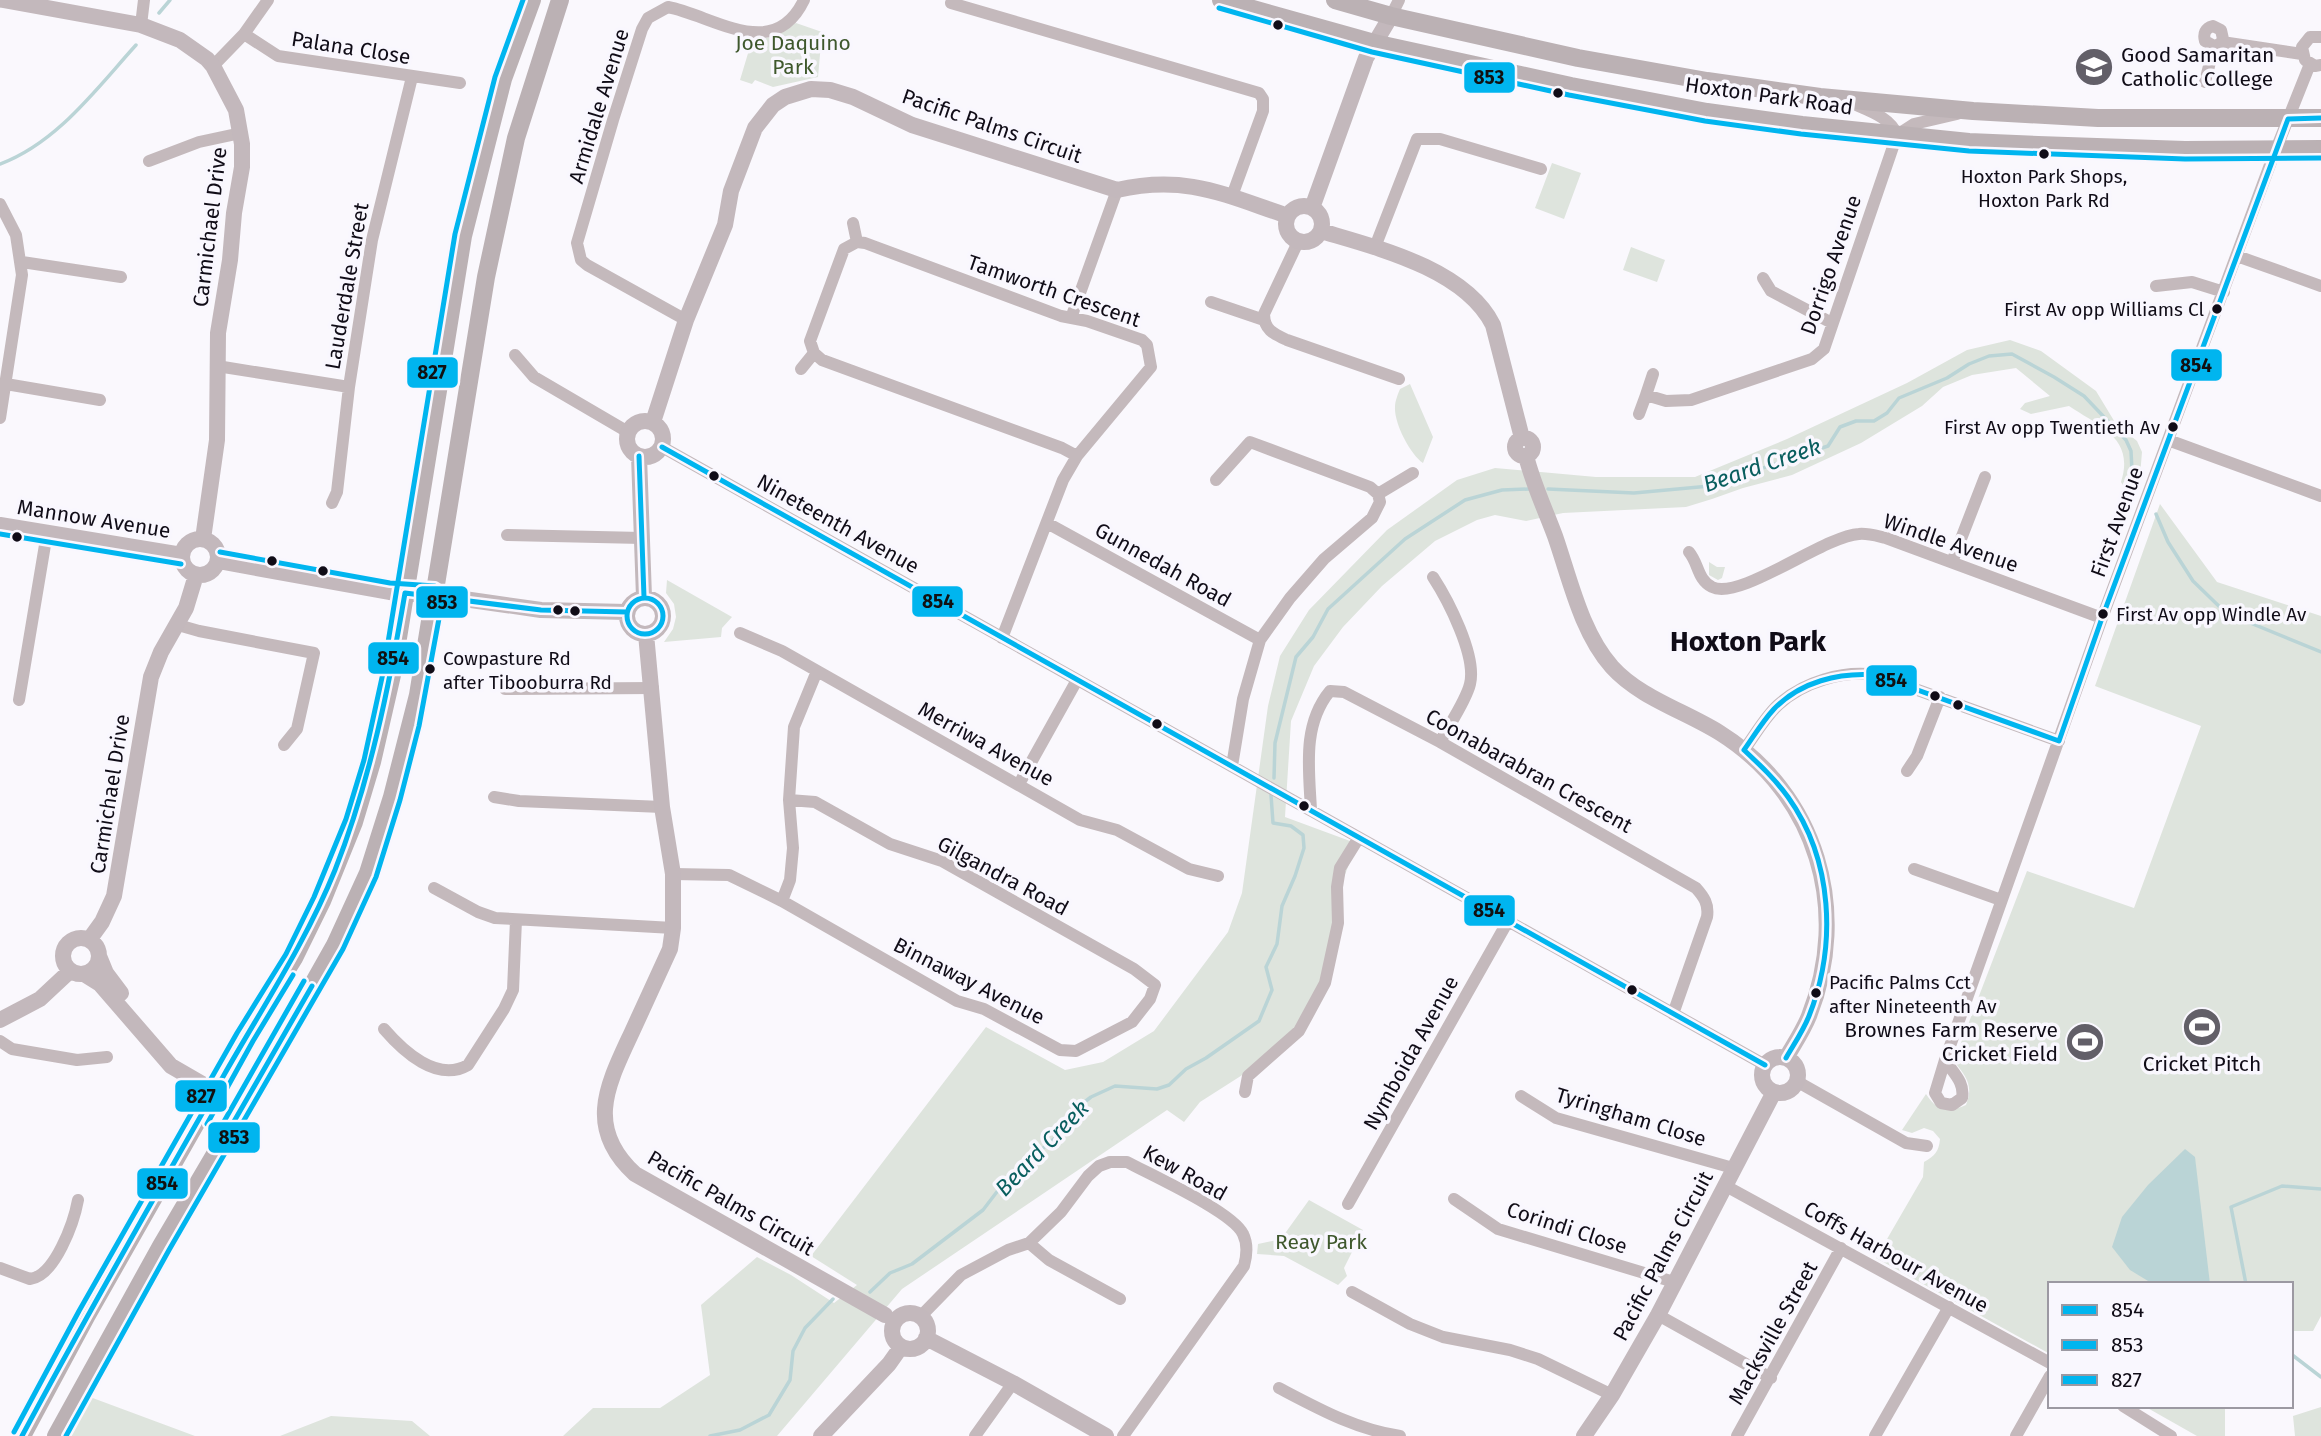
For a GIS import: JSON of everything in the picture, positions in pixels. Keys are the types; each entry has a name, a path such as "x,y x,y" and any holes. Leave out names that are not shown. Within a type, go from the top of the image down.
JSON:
{"main road":[{"path":"22,1436 86,1315 245,1037 294,958 322,901 349,835 372,762 392,675 463,236 503,79 532,0"},
{"path":"56,1436 161,1245 335,945 368,873 411,724 486,277 516,138 559,0"},
{"name":"Hoxton Park Road","path":"1222,0 1374,43 1571,86 1707,112 1897,135 2052,146 2185,150 2321,149"},
{"name":"Hoxton Park Road","path":"1335,0 1395,8 1629,68 1847,100 2098,118 2321,118"}],"street":[{"name":"Carmichael Drive","path":"3,0 141,25 180,40 213,66 232,100 241,133 242,167 219,321 216,454 204,539"},
{"path":"141,25 144,0"},
{"path":"213,66 244,34 268,0"},
{"name":"Armidale Avenue","path":"686,320 587,265 578,253 577,243 591,194 642,29 648,18 668,7 741,31 763,34 790,19 804,0"},
{"path":"951,3 1259,93 1263,99 1263,111 1231,196"},
{"path":"1312,208 1366,58 1395,8"},
{"name":"Palana Close","path":"244,34 278,57 460,83"},
{"path":"2205,82 2218,44 2311,61 2305,41 2310,37 2321,37"},
{"name":"First Avenue","path":"1945,1060 2102,618 2311,61"},
{"name":"Lauderdale Street","path":"332,503 337,492 349,387 372,240 412,77"},
{"name":"Pacific Palms Circuit","path":"653,422 686,320 725,225 731,191 755,128 773,105 798,92 811,89 831,90 853,97 912,125 1117,190 1152,183 1194,186 1288,216"},
{"path":"1847,100 1888,121 1897,135 1914,124 1973,111"},
{"path":"149,161 199,142 241,133"},
{"name":"Dorrigo Avenue","path":"1646,395 1666,401 1691,400 1812,359 1824,349 1897,135"},
{"path":"1375,247 1417,139 1440,139 1541,169"},
{"path":"1071,318 1117,190"},
{"path":"0,204 16,235 22,262 19,302 0,418"},
{"path":"1298,207 1312,208 1322,218 1321,231 1313,240 1298,242 1287,230 1288,216 1298,207"},
{"path":"853,223 857,242 844,249 810,341 814,353 822,360 1062,447 1077,456"},
{"path":"1321,231 1375,247 1450,279 1470,293 1485,310 1493,325 1522,438 1531,440 1533,444 1532,453 1526,456 1586,625 1611,666 1630,684 1719,732 1744,750 1776,781 1793,803 1808,830 1825,887 1825,949 1809,1016 1786,1058"},
{"name":"Tamworth Crescent","path":"857,242 1071,318 1142,340 1147,345 1151,367 1077,456 1063,480 1003,638"},
{"path":"1264,320 1267,307 1298,242"},
{"path":"2237,256 2321,286"},
{"path":"22,262 121,276"},
{"path":"1763,278 1772,291 1832,323"},
{"path":"2156,286 2192,282 2224,292"},
{"path":"1211,302 1264,320 1273,334 1399,379"},
{"path":"801,369 814,353"},
{"path":"515,355 534,376 628,432"},
{"path":"217,366 349,387"},
{"path":"1639,414 1653,374"},
{"path":"6,384 100,400"},
{"path":"639,456 654,455 662,447 662,432 653,422 639,422 628,432 628,445 639,456 644,597"},
{"path":"2168,440 2321,496"},
{"path":"1216,480 1250,442 1370,487 1378,494 1380,502 1373,518 1324,559 1290,598 1260,640 1243,698 1232,766"},
{"name":"Nineteenth Avenue","path":"662,447 1765,1065"},
{"path":"1378,494 1413,473"},
{"path":"1952,562 1985,477"},
{"name":"Gunnedah Road","path":"1047,523 1260,640"},
{"name":"Mannow Avenue","path":"0,525 182,555"},
{"path":"19,701 47,533"},
{"name":"Windle Avenue","path":"1689,552 1696,559 1700,576 1714,588 1733,589 1858,534 1886,538 2102,618"},
{"path":"507,535 642,538"},
{"path":"204,539 215,547 218,561 210,572 196,575 185,567 182,555 189,542 204,539"},
{"path":"218,561 405,593 524,608 627,612"},
{"name":"Carmichael Drive","path":"89,940 102,922 114,896 149,686 158,658 178,625 192,593 196,575"},
{"path":"1433,577 1445,594 1472,673 1470,686 1440,742"},
{"path":"644,597 657,602 663,614 659,628 646,634 633,629 627,612 635,600 644,597"},
{"path":"178,625 314,653 297,729 284,745"},
{"name":"Merriwa Avenue","path":"740,633 817,671 1080,820 1117,830 1189,869 1218,876"},
{"name":"Pacific Palms Circuit","path":"646,634 662,807 673,874 673,928 670,949 608,1084 605,1111 608,1134 614,1150 635,1174 889,1319"},
{"path":"782,901 790,880 793,848 789,800 794,727 817,671"},
{"path":"1744,750 1776,707 1790,696 1843,674 1861,673 1876,675 2059,741"},
{"path":"1019,784 1077,680"},
{"path":"505,689 653,688"},
{"name":"Coonabarabran Crescent","path":"1311,810 1308,746 1320,703 1330,691 1344,692 1440,742 1696,888 1703,896 1708,908 1707,917 1673,1014"},
{"path":"1907,771 1917,755 1940,697"},
{"path":"494,797 519,801 662,807"},
{"name":"Gilgandra Road","path":"789,800 815,802 890,844 942,861 1134,969 1155,985"},
{"path":"1245,1092 1248,1076 1299,1031 1325,983 1338,923 1337,887 1340,868 1358,839"},
{"path":"1914,869 2001,900"},
{"name":"Binnaway Avenue","path":"673,874 729,874 782,901 957,1001 984,1009 1060,1050 1076,1051 1132,1022 1150,999 1155,985"},
{"path":"434,888 484,915 516,920 673,928"},
{"path":"384,1029 401,1049 434,1068 448,1072 458,1071 468,1065 513,990 516,920"},
{"name":"Nymboida Avenue","path":"1348,1204 1508,920"},
{"path":"78,938 89,940 96,946 106,973 172,1053 219,1086 171,1066 100,984 77,973 62,957 65,947 78,938"},
{"path":"0,1020 40,999 77,973 96,966 99,956"},
{"path":"0,1041 12,1049 78,1060 107,1056"},
{"path":"1774,1058 1791,1060 1798,1068 1798,1082 1789,1091 1774,1092 1763,1081 1765,1065 1774,1058"},
{"path":"1798,1082 1906,1143 1927,1146"},
{"name":"Pacific Palms Circuit","path":"1584,1436 1612,1395 1658,1315 1774,1092"},
{"name":"Tyringham Close","path":"1521,1096 1556,1118 1733,1168"},
{"name":"Kew Road","path":"920,1317 961,1275 1007,1250 1029,1243 1061,1213 1088,1176 1099,1166 1110,1162 1127,1162 1215,1210 1232,1221 1244,1235 1247,1256 1244,1266 1123,1436"},
{"name":"Coffs Harbour Avenue","path":"1724,1185 2048,1362"},
{"name":"Corindi Close","path":"1454,1199 1498,1229 1675,1282"},
{"path":"0,1268 30,1279 45,1272 71,1227 78,1200"},
{"path":"1029,1243 1049,1260 1121,1299"},
{"name":"Macksville Street","path":"1737,1436 1841,1248"},
{"path":"1352,1292 1410,1324 1443,1337 1510,1350 1538,1359 1612,1395"},
{"path":"1875,1436 1949,1307"},
{"path":"906,1314 920,1317 927,1326 926,1338 913,1349 901,1347 892,1334 889,1319 906,1314"},
{"path":"1658,1315 1771,1378"},
{"path":"926,1338 1106,1436"},
{"path":"821,1436 889,1364 901,1347"},
{"path":"2016,1436 2048,1380"},
{"path":"975,1436 1013,1383"},
{"path":"1279,1388 1333,1417 1375,1432 1400,1436"},
{"path":"2126,1408 2171,1436"}],"green space":[{"name":"Joe Daquino Park","path":"796,23 822,32 818,77 773,87 755,80 752,84 740,80 752,40 771,37"},
{"path":"1552,163 1581,173 1564,219 1535,208"},
{"path":"1631,247 1665,260 1657,282 1623,270"},
{"path":"2010,340 2041,351 2096,391 2116,424 2137,441 2142,452 2140,476 2135,490 2126,491 2121,482 2123,455 2119,444 2103,428 2069,406 2031,414 2020,409 2025,403 2050,396 2016,368 1972,375 1943,387 1922,406 1861,443 1792,475 1686,507 1563,513 1526,521 1495,515 1477,520 1435,541 1382,586 1343,627 1314,666 1291,721 1285,817 1350,841 1349,864 1343,880 1339,941 1305,1022 1258,1065 1200,1102 1184,1122 1167,1110 902,1289 777,1436 563,1436 593,1408 660,1408 710,1375 701,1305 757,1257 834,1303 857,1285 811,1256 986,1027 1065,1070 1103,1062 1154,1031 1228,932 1242,893 1268,706 1280,656 1309,610 1387,530 1457,480 1495,468 1596,477 1695,477 1787,439 1907,383 1967,350"},
{"path":"1410,384 1433,437 1423,463 1408,446 1395,414 1395,402 1400,389"},
{"path":"2160,504 2217,582 2321,616 2321,1316 2313,1331 2293,1331 2293,1282 2048,1282 2048,1353 1876,1258 1923,1177 1924,1162 1936,1153 1940,1139 1933,1131 1924,1128 1912,1133 1902,1130 1926,1094 1934,1104 1943,1109 1966,1105 1969,1087 1954,1061 2027,871 2134,908 2201,726 2095,686"},
{"path":"1709,562 1717,567 1725,567 1722,578 1718,580 1709,575"},
{"path":"667,580 732,617 722,628 721,637 664,642 673,629 676,617 674,604 666,593"},
{"name":"Reay Park","path":"1309,1200 1363,1230 1344,1268 1347,1276 1338,1285 1284,1256 1257,1254 1258,1244 1281,1239"},
{"path":"90,1397 195,1436 69,1436"},
{"path":"2321,1407 2321,1436 2295,1436 2293,1416"},
{"path":"2148,1408 2225,1408 2225,1436 2197,1436"},
{"path":"331,1416 412,1421 430,1436 280,1436"}],"water":[{"path":"2185,1149 2195,1157 2210,1282 2150,1282 2130,1270 2112,1247 2122,1217 2148,1185"}],"waterway":[{"path":"159,13 170,0"},
{"path":"0,164 21,155 58,128 91,96 136,45"},
{"name":"Beard Creek","path":"1548,489 1634,493 1710,486 1828,446 1840,427 1856,421 1874,421 1887,413 1899,398 1947,378 1969,364 1989,356 2012,354 2084,396 2126,440 2131,451 2136,486"},
{"name":"Beard Creek","path":"1274,778 1275,743 1296,657 1313,637 1328,609 1405,539 1465,500 1502,490 1529,489"},
{"name":"Beard Creek","path":"2156,514 2168,542 2193,581 2226,613 2321,652"},
{"name":"Beard Creek","path":"870,1292 890,1273 912,1264 983,1210 1006,1180 1056,1137 1073,1111 1091,1097 1115,1086 1157,1089 1169,1085 1186,1069 1259,1021 1272,990 1266,967 1277,944 1282,906 1304,848 1303,835 1291,826 1273,823 1271,795"},
{"path":"2246,1282 2231,1207 2282,1186 2321,1189"},
{"name":"Beard Creek","path":"710,1436 740,1430 769,1415 790,1380 793,1351 805,1328 833,1299"},
{"path":"2293,1356 2321,1377"}],"transit line":[{"name":"827","path":"14,1432 79,1311 237,1033 286,954 314,897 346,819 364,760 383,673 455,234 495,77 523,0"},
{"name":"853","path":"1219,8 1372,52 1569,95 1705,121 1969,151 2185,159 2321,158"},
{"name":"854","path":"2059,741 2102,618 2288,119 2321,118"},
{"name":"854","path":"662,447 1765,1065"},
{"name":"854","path":"639,456 644,597"},
{"name":"853","path":"0,534 181,564"},
{"name":"853","path":"66,1436 169,1250 343,949 376,877 419,726 443,597 441,590 435,586 390,583 220,552"},
{"name":"854","path":"22,1436 297,949 323,897 347,836 368,768 385,698 405,593 541,610 627,612"},
{"name":"854","path":"645,598 658,603 663,616 658,629 645,634 632,629 627,616 632,603 645,598"},
{"name":"854","path":"1744,750 1774,709 1796,692 1834,677 1862,674 1876,675 2059,741"},
{"name":"854","path":"1744,750 1778,784 1803,822 1822,875 1826,904 1827,932 1818,989 1807,1022 1786,1058"},
{"name":"853","path":"207,1124 293,975"},
{"name":"827","path":"218,1132 304,981"},
{"name":"854","path":"225,1137 312,986"}],"place":[{"name":"Good Samaritan Catholic College","path":"2094,67"},
{"name":"Hoxton Park Shops, Hoxton Park Rd","path":"2044,154"},
{"name":"First Av opp Williams Cl","path":"2217,309"},
{"name":"First Av opp Twentieth Av","path":"2173,427"},
{"name":"First Av opp Windle Av","path":"2103,614"},
{"name":"Cowpasture Rd after Tibooburra Rd","path":"430,669"},
{"name":"Pacific Palms Cct after Nineteenth Av","path":"1816,993"},
{"name":"Cricket Pitch","path":"2202,1027"},
{"name":"Brownes Farm Reserve Cricket Field","path":"2085,1042"}],"district":[{"name":"Hoxton Park","path":"1748,641"}]}
